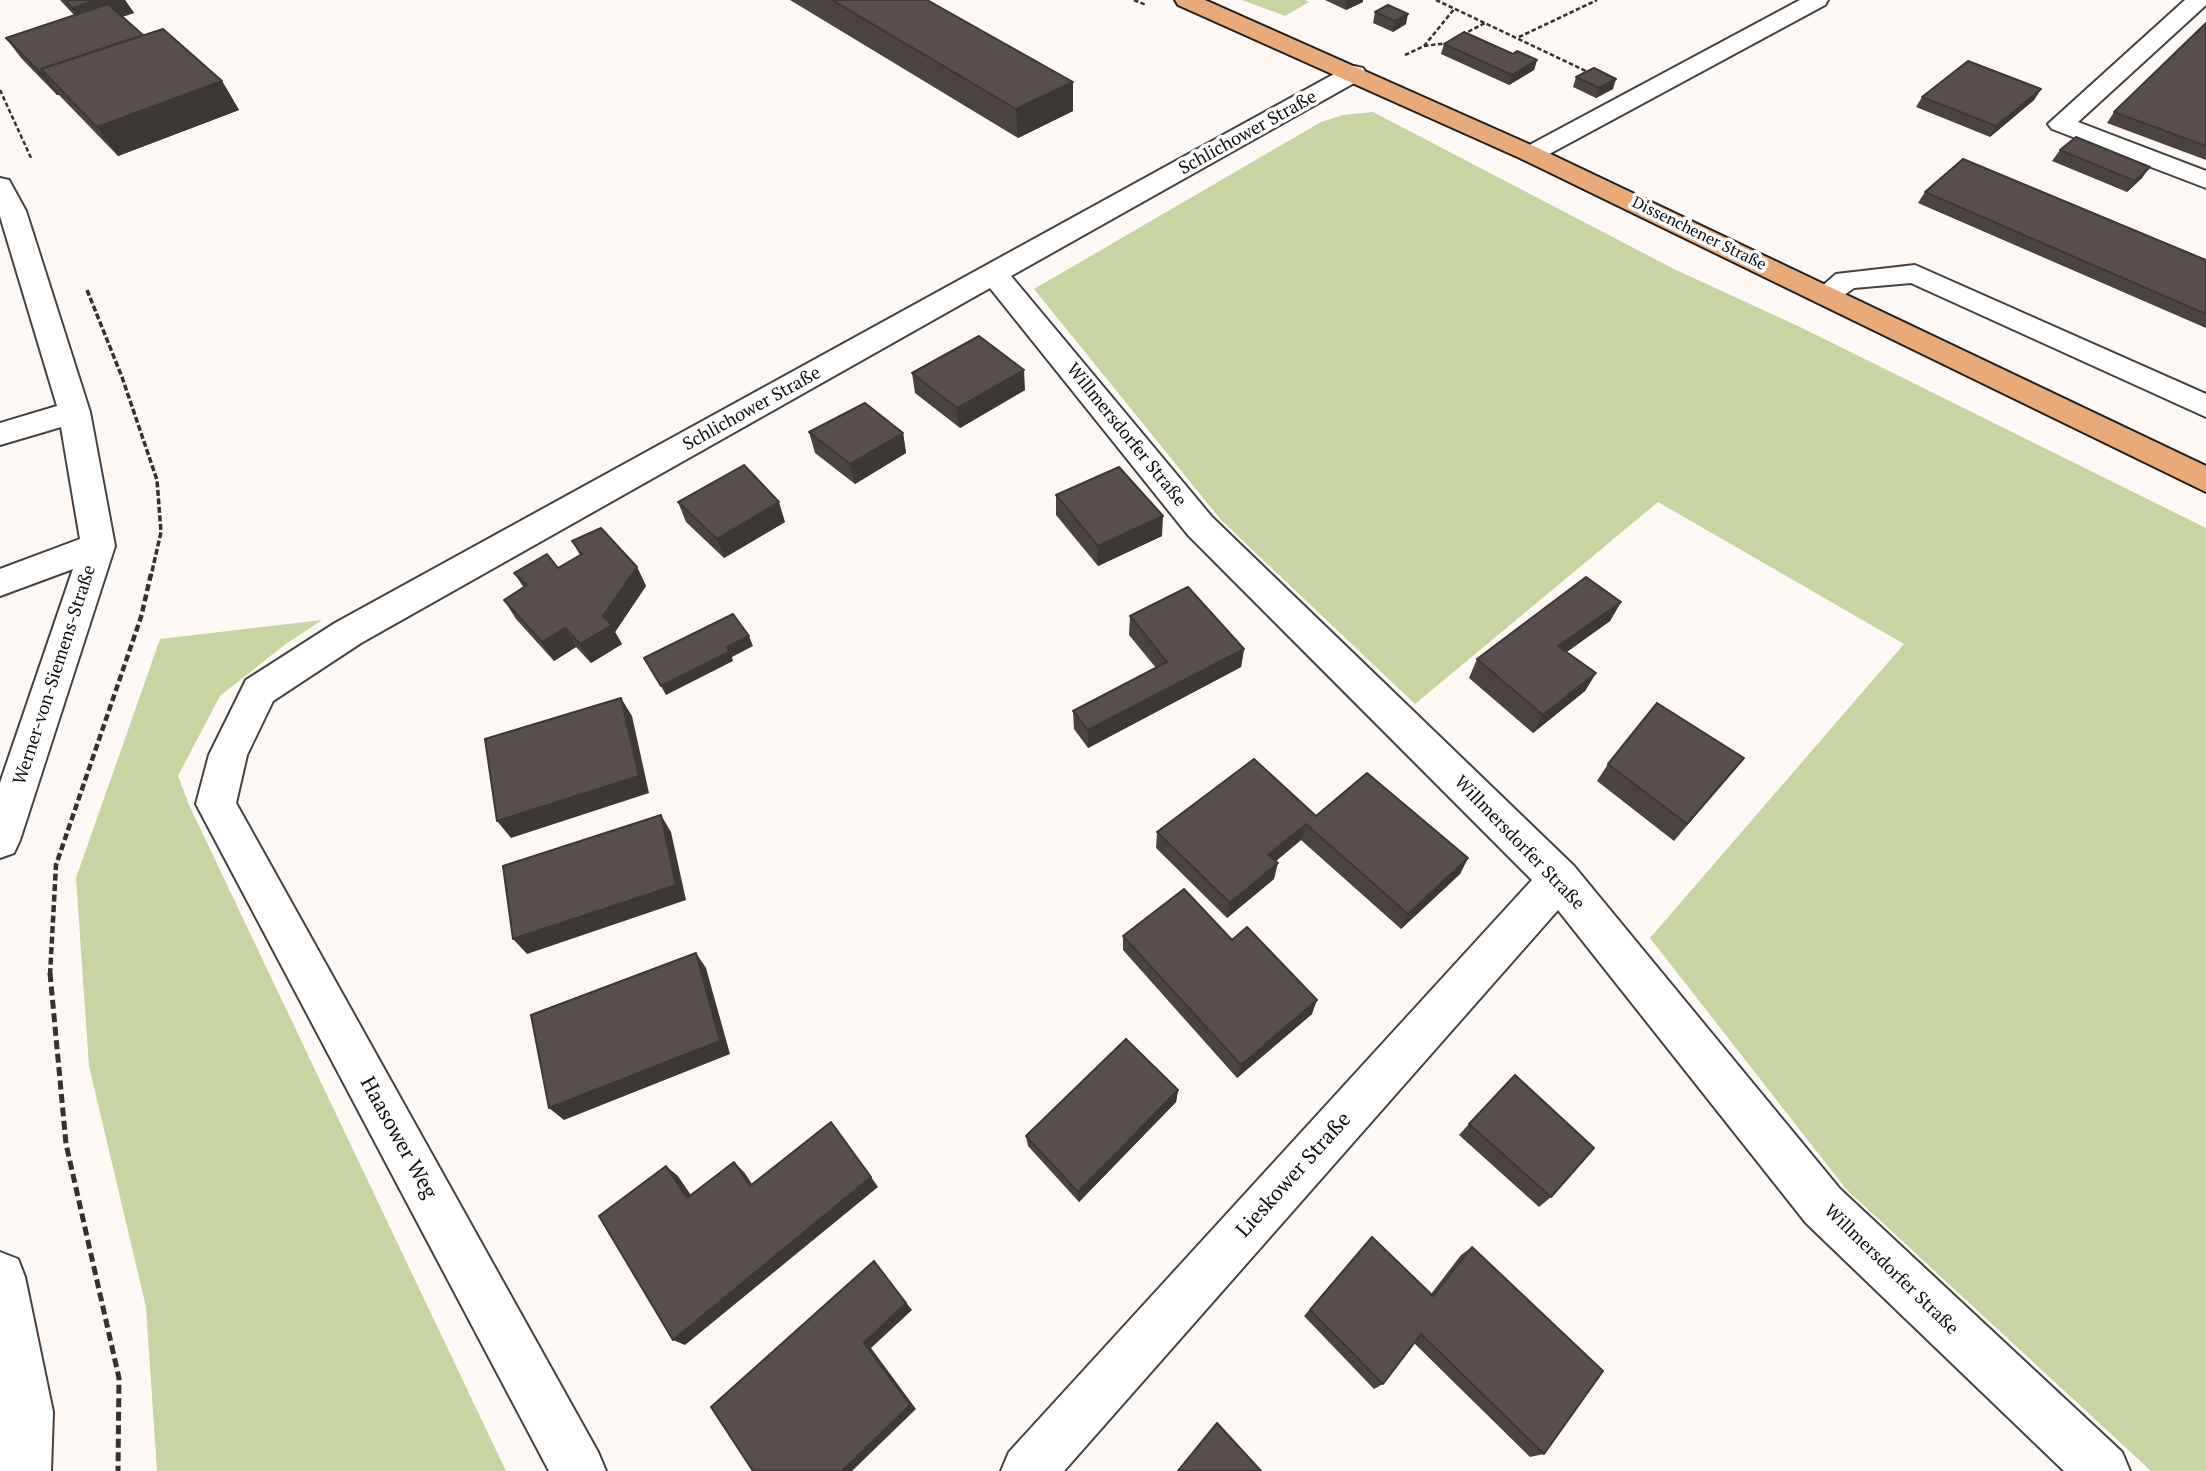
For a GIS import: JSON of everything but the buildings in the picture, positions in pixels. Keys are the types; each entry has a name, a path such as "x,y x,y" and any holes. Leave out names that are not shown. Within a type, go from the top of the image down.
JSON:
{"main road":[{"name":"Dissenchener Straße","path":"1186,0 1531,154 2206,480"}],"street":[{"path":"1531,154 1817,0"},
{"path":"2198,0 2061,124 2206,180"},
{"name":"Schlichower Straße","path":"216,804 228,755 259,691 348,633 1354,73"},
{"name":"Werner-von-Siemens-Straße","path":"0,186 12,211 74,412 98,547 0,840"},
{"name":"Willmersdorfer Straße","path":"993,274 1200,526 1559,879 1823,1206 2103,1471"},
{"path":"1826,295 1846,280 1915,274 2206,406"},
{"path":"0,434 74,412"},
{"path":"0,583 98,547"},
{"name":"Haasower Weg","path":"216,804 579,1471"},
{"name":"Lieskower Straße","path":"1028,1471 1559,879"},
{"path":"0,1277 26,1412 24,1471"}],"path":[{"path":"1436,0 1518,37 1638,97"},
{"path":"1518,37 1597,0"},
{"path":"1399,59 1423,46 1454,8"},
{"path":"1423,46 1446,44 1486,22"},
{"path":"0,90 35,166"},
{"path":"85,284 122,377 157,480 161,532 141,617 56,865 49,986 66,1144 119,1378 118,1471"}],"green space":[{"path":"1242,0 1305,0 1309,2 1285,16"},
{"path":"1373,112 1674,269 1800,327 2206,528 2206,1471 2151,1471 1846,1189 1650,938 1904,644 1658,502 1415,704 1221,520 1034,289 1321,122 1343,115"},
{"path":"322,620 283,646 220,696 178,776 189,805 506,1471 157,1471 146,1307 89,1066 76,878 160,639"}]}
